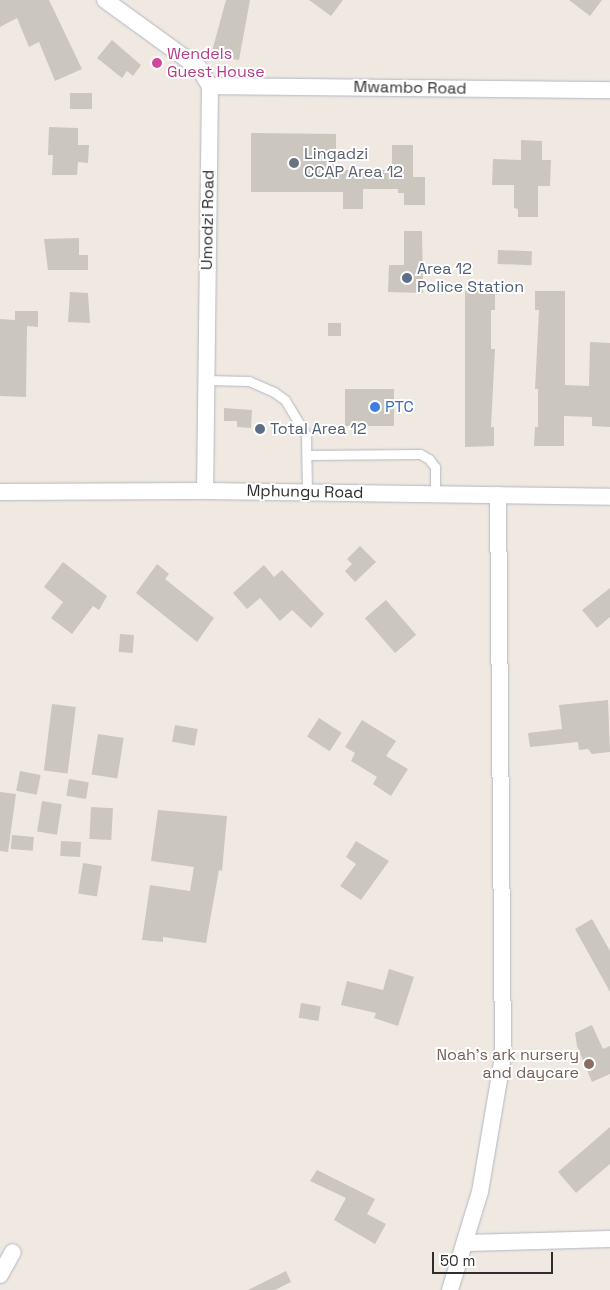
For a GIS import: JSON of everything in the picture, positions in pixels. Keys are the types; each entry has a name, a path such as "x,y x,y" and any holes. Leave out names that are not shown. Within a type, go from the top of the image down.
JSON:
{"street":[{"path":"105,0 199,68 210,86"},
{"name":"Mwambo Road","path":"210,86 610,90"},
{"name":"Umodzi Road","path":"205,491 210,86"},
{"name":"Mphungu Road","path":"0,492 205,491 610,497"},
{"path":"450,1290 467,1243 480,1192 503,1056 498,495"},
{"path":"467,1243 610,1239"},
{"path":"0,1274 13,1252"}],"lane":[{"path":"206,380 249,381 274,392 301,422 309,455 306,493"},
{"path":"309,455 420,454 429,459 434,467 435,494"}],"building":[{"path":"0,0 49,0 82,69 55,81 39,42 29,47 17,18 0,27"},
{"path":"226,0 250,0 239,60 211,55"},
{"path":"309,0 343,0 331,16"},
{"path":"569,0 602,0 590,16"},
{"path":"112,40 141,65 133,76 127,71 122,78 97,58"},
{"path":"70,93 92,93 92,109 70,109"},
{"path":"49,127 78,128 78,145 89,145 88,163 78,162 77,175 52,175 53,155 48,155"},
{"name":"Lingadzi CCAP Area 12","path":"251,133 336,134 336,170 392,170 392,145 413,145 413,177 425,177 425,205 404,205 404,193 398,193 398,189 363,189 363,209 343,209 343,192 251,192"},
{"path":"521,140 542,141 542,160 551,160 550,186 538,186 538,217 518,217 518,209 514,208 514,185 492,185 493,159 521,160"},
{"path":"404,231 422,231 423,293 388,292 389,265 404,265"},
{"path":"79,238 79,255 88,255 88,270 48,270 44,239"},
{"path":"498,250 532,251 531,265 498,264"},
{"path":"465,291 495,291 495,310 491,310 491,349 495,349 491,427 494,427 494,446 465,447"},
{"path":"535,291 565,291 565,385 589,386 590,342 610,343 610,427 592,426 592,417 564,416 564,446 534,446 535,427 538,427 538,389 535,389 539,310 535,310"},
{"path":"70,292 88,293 90,323 68,322"},
{"path":"15,311 38,311 38,327 27,326 26,397 0,396 0,319 15,320"},
{"path":"328,323 341,323 341,336 328,336"},
{"path":"345,389 394,389 394,426 345,426"},
{"path":"224,408 252,410 251,428 237,427 237,421 224,421"},
{"path":"360,546 376,562 355,582 345,571 352,564 347,559"},
{"path":"63,562 107,596 99,610 93,606 72,634 51,618 63,602 44,587"},
{"path":"157,564 169,574 165,579 214,618 197,642 136,593"},
{"path":"264,565 274,577 282,570 324,614 311,628 292,610 280,621 260,598 247,609 233,593"},
{"path":"610,588 610,617 597,628 582,610"},
{"path":"386,600 416,635 395,653 365,618"},
{"path":"120,634 134,635 133,653 119,652"},
{"path":"608,700 610,752 592,754 588,749 579,750 578,742 530,747 528,733 562,729 559,705"},
{"path":"52,704 76,707 68,773 44,771"},
{"path":"319,718 342,733 330,751 307,736"},
{"path":"362,720 396,741 386,756 408,769 391,796 373,784 377,777 351,761 355,753 345,747"},
{"path":"175,725 198,729 195,746 172,742"},
{"path":"98,734 124,738 117,779 92,774"},
{"path":"20,771 41,775 37,795 16,791"},
{"path":"69,779 89,782 86,799 66,796"},
{"path":"0,792 16,794 8,852 0,851"},
{"path":"42,801 62,804 57,835 37,832"},
{"path":"91,807 113,808 111,840 89,839"},
{"path":"158,810 227,816 222,871 219,870 206,943 163,937 163,942 142,940 150,885 190,891 194,867 151,861"},
{"path":"12,835 34,837 33,851 11,849"},
{"path":"61,841 81,842 80,857 60,856"},
{"path":"356,841 389,861 361,900 340,886 356,864 346,857"},
{"path":"83,863 102,866 97,897 78,894"},
{"path":"592,919 610,951 610,992 575,929"},
{"path":"389,969 414,977 398,1026 374,1018 376,1013 341,1005 347,981 383,990"},
{"path":"301,1003 321,1006 318,1021 299,1018"},
{"path":"592,1025 603,1049 610,1046 610,1074 592,1082 577,1046 575,1033"},
{"path":"610,1127 610,1164 576,1193 558,1172"},
{"path":"317,1170 375,1199 367,1214 386,1224 375,1244 334,1220 346,1198 310,1181"},
{"path":"286,1271 291,1282 275,1290 248,1290"}],"place":[{"name":"Wendels Guest House","path":"157,63"},
{"name":"Lingadzi CCAP Area 12","path":"294,163"},
{"name":"Area 12 Police Station","path":"407,278"},
{"name":"PTC","path":"375,407"},
{"name":"Total Area 12","path":"260,429"},
{"name":"Noah's ark nursery and daycare","path":"589,1064"}]}
